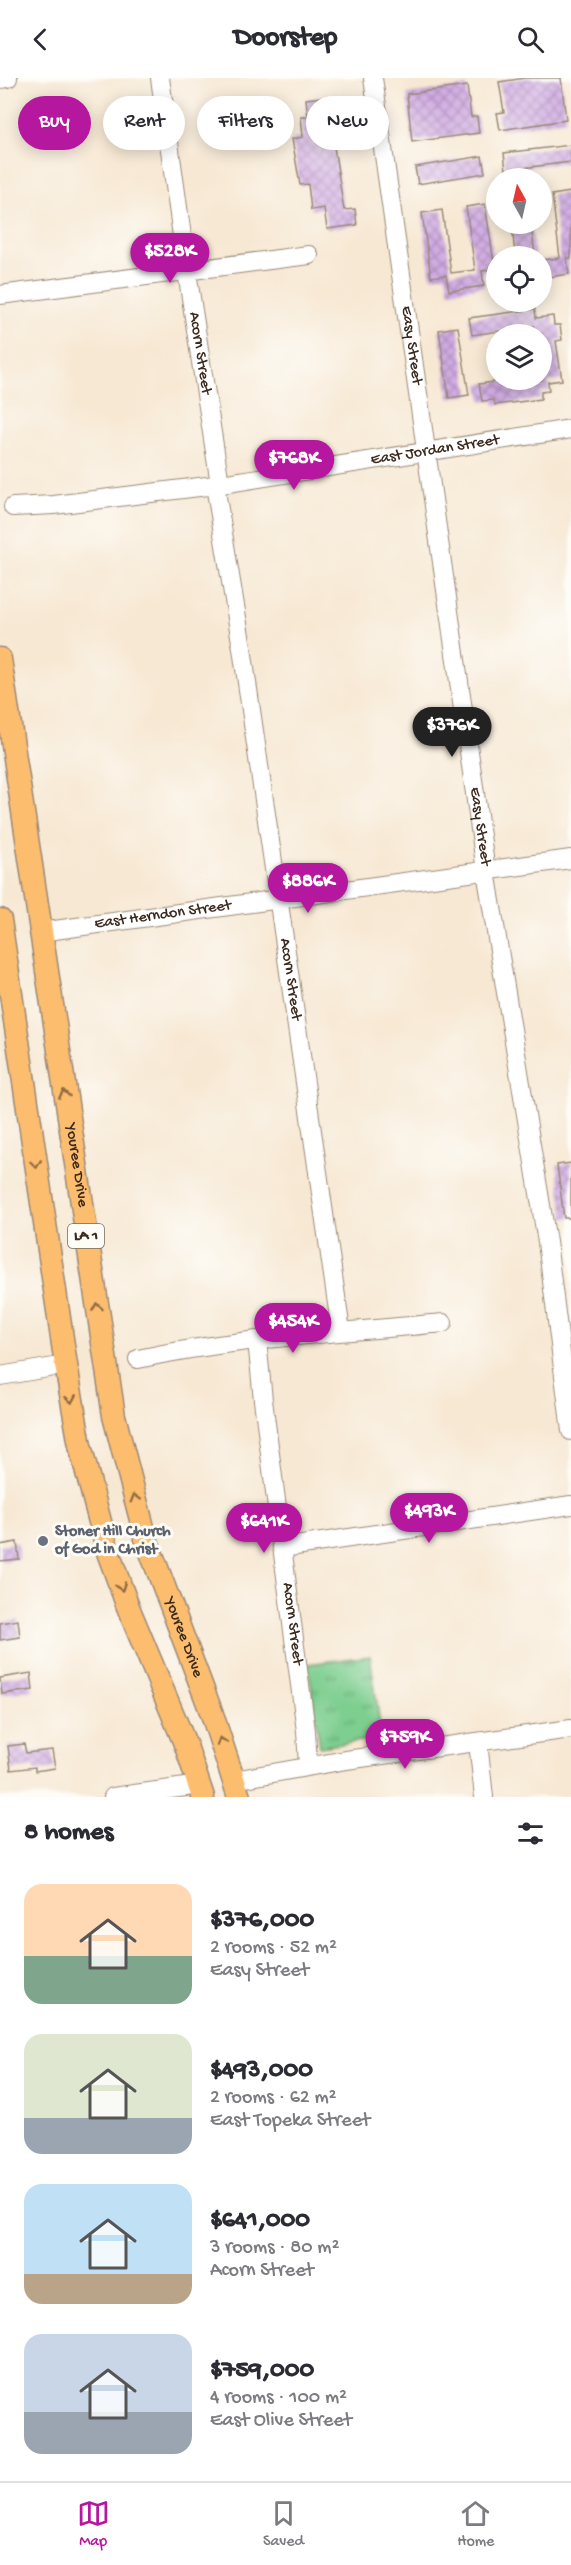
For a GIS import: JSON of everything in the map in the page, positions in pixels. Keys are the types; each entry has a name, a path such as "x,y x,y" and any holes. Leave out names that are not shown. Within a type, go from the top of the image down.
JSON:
{"main road":[{"name":"Youree Drive","path":"0,659 107,1379 120,1444 146,1539 237,1789"},
{"path":"1,932 40,932"},
{"name":"LA 1","path":"1,932 80,1446 108,1552 149,1662 202,1791"},
{"path":"202,1791 237,1789"}],"street":[{"path":"0,79 8,78"},
{"name":"Acorn Street","path":"160,78 341,1330"},
{"name":"Easy Street","path":"373,78 428,451 486,871 540,1196 571,1431"},
{"path":"0,295 309,255"},
{"name":"East Jordan Street","path":"12,507 54,505 218,484 571,429"},
{"name":"East Herndon Street","path":"40,932 571,859"},
{"path":"138,1359 201,1347 341,1330 443,1323"},
{"name":"Acorn Street","path":"257,1340 306,1731 308,1766"},
{"path":"0,1376 66,1365"},
{"path":"282,1548 571,1505"},
{"path":"237,1789 308,1766 571,1729"},
{"path":"478,1742 484,1797"},
{"path":"113,1797 202,1791"}],"green space":[{"path":"370,1656 382,1738 320,1747 308,1664"}],"building":[{"path":"525,78 561,78 566,120 500,130 497,113 504,112 499,82"},
{"path":"467,86 471,117 477,116 479,133 412,142 407,94"},
{"path":"301,117 306,117 306,150 335,150 344,210 355,209 357,225 327,229 324,208 311,210 308,184 300,185 294,150 294,139 303,137"},
{"path":"571,145 571,162 506,168 504,153"},
{"path":"482,156 485,173 418,184 415,167"},
{"path":"571,192 571,258 567,258 569,274 552,277 552,259 560,258 552,195"},
{"path":"485,204 486,234 490,234 491,246 486,246 486,270 482,271 484,286 449,291 446,275 431,277 422,213 442,210 451,273 475,270 466,207"},
{"path":"513,234 532,234 534,246 514,246"},
{"path":"513,312 535,312 536,318 553,316 554,325 560,325 562,340 556,341 562,380 552,381 552,324 486,324 486,333 472,335 469,318"},
{"path":"458,327 469,395 449,398 439,330"},
{"path":"486,383 486,390 549,391 541,392 541,399 495,405 494,400 482,401 479,384"},
{"path":"571,1163 571,1218 564,1218 557,1165"},
{"path":"17,1542 19,1559 0,1561 0,1545"},
{"path":"18,1620 20,1637 0,1640 0,1623"},
{"path":"31,1673 33,1690 2,1694 0,1678"},
{"path":"24,1744 26,1753 52,1750 55,1768 35,1771 35,1767 11,1770 8,1746"}],"place":[{"name":"Stoner Hill Church of God in Christ","path":"43,1541"}]}
